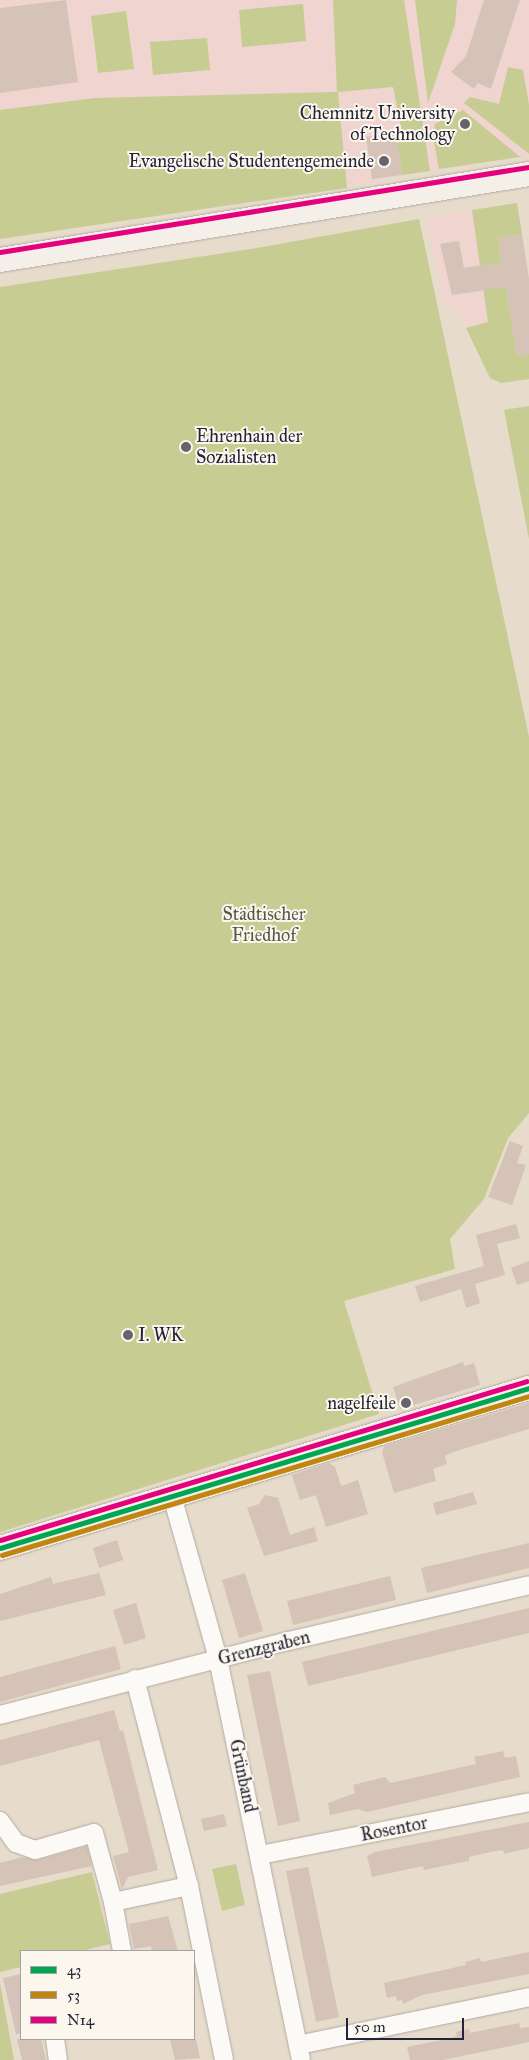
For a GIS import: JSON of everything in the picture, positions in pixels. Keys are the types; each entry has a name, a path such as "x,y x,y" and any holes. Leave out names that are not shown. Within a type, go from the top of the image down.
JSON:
{"street":[{"path":"0,260 529,174"},
{"path":"0,1548 529,1388"},
{"name":"Grünband","path":"172,1496 218,1659 260,1855 299,2053"},
{"name":"Grenzgraben","path":"0,1715 135,1679 529,1585"},
{"path":"135,1679 189,1886 224,2060"},
{"name":"Rosentor","path":"260,1855 529,1802"},
{"path":"0,1820 16,1843 34,1850 94,1832 113,1902 122,1950"},
{"path":"113,1902 189,1886"},
{"path":"299,2053 529,1997"},
{"path":"54,2040 58,2060"}],"shaded area":[{"name":"Chemnitz University of Technology","path":"0,0 529,0 529,156 402,175 347,188 337,92 77,227 0,240"},
{"path":"472,210 488,323 466,328 460,316 444,301 426,218"}],"green space":[{"path":"333,0 404,0 430,171 402,175 397,143 404,142 393,87 338,92 347,188 0,239 0,110 95,98 337,92"},
{"path":"415,0 457,0 455,24 428,103"},
{"path":"303,4 306,41 242,47 239,10"},
{"path":"126,11 134,69 98,73 91,16"},
{"path":"207,38 210,70 153,75 150,42"},
{"path":"508,67 523,70 529,105 529,154 464,103 470,97 499,104"},
{"path":"463,110 520,157 439,169 433,137 435,124"},
{"path":"517,203 522,234 498,238 517,355 529,354 529,379 501,383 490,378 466,328 488,322 472,210"},
{"name":"Städtischer Friedhof","path":"419,219 529,737 529,1113 508,1138 484,1199 450,1239 455,1269 344,1301 379,1414 0,1532 0,287 251,249"},
{"path":"529,406 529,539 504,410"},
{"path":"236,1864 245,1905 222,1911 212,1869"},
{"path":"92,1872 110,1944 85,1950 20,1950 20,1967 0,1972 0,1894"},
{"path":"0,1983 14,2060 0,2060"}],"building":[{"path":"66,0 78,82 0,93 0,8"},
{"path":"484,0 520,0 491,89 478,83 474,89 451,72 466,56"},
{"name":"Evangelische Studentengemeinde","path":"396,133 402,175 372,179 366,137"},
{"path":"522,234 529,279 529,354 517,356 506,287 452,295 440,244 459,241 464,268 502,262 498,238"},
{"path":"510,1141 523,1146 517,1163 526,1165 512,1205 488,1197"},
{"path":"516,1224 520,1238 497,1244 505,1275 475,1284 480,1303 466,1308 461,1289 420,1302 415,1286 484,1266 476,1235"},
{"path":"529,1261 529,1281 517,1285 511,1268"},
{"path":"463,1362 464,1366 474,1363 480,1385 400,1409 393,1387"},
{"path":"529,1403 529,1429 453,1452 445,1456 447,1464 433,1469 436,1481 394,1493 382,1452 385,1446"},
{"path":"329,1463 335,1467 341,1486 358,1480 368,1514 326,1527 316,1495 300,1500 292,1475"},
{"path":"473,1492 477,1504 436,1515 433,1503"},
{"path":"265,1495 278,1498 290,1535 314,1527 318,1541 264,1556 247,1508 259,1504"},
{"path":"117,1540 123,1560 99,1568 93,1548"},
{"path":"529,1543 529,1568 427,1593 421,1568"},
{"path":"99,1573 106,1595 0,1621 0,1594 51,1577 53,1584"},
{"path":"245,1573 263,1631 239,1638 222,1580"},
{"path":"390,1576 396,1600 293,1625 287,1601"},
{"path":"136,1603 146,1638 124,1645 113,1610"},
{"path":"529,1608 529,1633 308,1686 302,1662"},
{"path":"115,1646 121,1669 0,1702 0,1677"},
{"path":"270,1671 300,1821 278,1826 247,1675"},
{"path":"114,1710 120,1731 123,1730 158,1870 128,1877 122,1889 113,1856 129,1852 99,1740 0,1766 0,1740"},
{"path":"503,1751 505,1758 516,1756 520,1777 367,1812 358,1809 330,1815 328,1803 355,1793 353,1785 385,1777 390,1783 476,1764 474,1757"},
{"path":"224,1814 227,1826 204,1831 201,1819"},
{"path":"529,1822 529,1848 504,1854 503,1850 495,1851 469,1857 469,1861 424,1870 423,1866 372,1877 367,1856 375,1852"},
{"path":"87,1846 92,1866 0,1886 0,1863 24,1857 38,1860"},
{"path":"308,1867 339,2017 316,2022 286,1871"},
{"path":"168,1916 178,1950 152,1950 151,1946 134,1949 129,1924"},
{"path":"529,1952 529,1974 422,1995 403,2004 402,2000 397,2001 396,1996 387,1998 384,1983 466,1965 465,1962 480,1958 481,1962"},
{"path":"20,1974 20,2034 16,2034 3,1978"},
{"path":"519,2023 520,2028 529,2027 529,2042 443,2060 410,2060 407,2047 452,2038 457,2036 456,2032 469,2029 470,2033"},
{"path":"17,2039 41,2040 46,2060 22,2060"},
{"path":"196,2039 200,2058 175,2060 170,2040"}],"transit line":[{"name":"N14","path":"0,252 528,167"},
{"name":"N14","path":"0,1540 527,1381"},
{"name":"43","path":"0,1548 529,1388"},
{"name":"53","path":"2,1555 529,1396"}],"place":[{"name":"Chemnitz University of Technology","path":"465,124"},
{"name":"Evangelische Studentengemeinde","path":"384,161"},
{"name":"Ehrenhain der Sozialisten","path":"186,447"},
{"name":"I. WK","path":"128,1335"},
{"name":"nagelfeile","path":"406,1403"}]}
